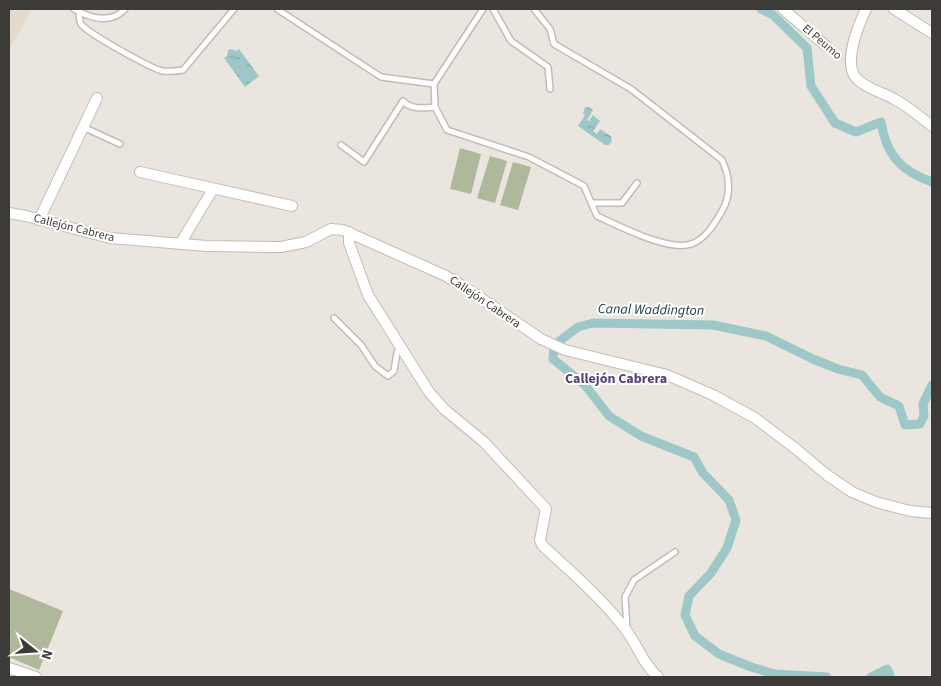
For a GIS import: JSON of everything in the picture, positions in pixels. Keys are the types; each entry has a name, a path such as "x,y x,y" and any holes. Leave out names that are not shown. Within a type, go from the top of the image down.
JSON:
{"street":[{"name":"El Peumo","path":"783,9 826,46"},
{"path":"851,66 853,46 866,9"},
{"path":"894,9 932,32"},
{"name":"El Peumo","path":"851,66 855,77 864,84 895,99 932,126"},
{"path":"39,220 97,98"},
{"path":"140,172 292,206"},
{"path":"180,244 213,189"},
{"name":"Callejón Cabrera","path":"9,213 110,238 180,244 271,248 298,244 331,229 349,232 446,276 541,339 561,348 667,376 713,395 755,418 827,475 852,492 876,502 910,511 932,513"},
{"path":"349,232 349,244 368,295 429,392 444,409 484,442 546,509 540,540 542,545 602,602 627,631 648,668 658,677"},
{"path":"9,668 36,677"}],"lane":[{"path":"74,9 87,16 102,20 114,16 125,9"},
{"path":"79,12 81,23 86,29 102,40 152,67 161,71 173,72 183,70 234,9"},
{"path":"276,9 381,77 434,84"},
{"path":"483,9 434,84 435,106 447,130 529,157 584,186 597,216 646,238 680,245 690,245 699,240 712,227 727,202 729,187 727,171 722,160 631,89 554,44 550,29 534,9"},
{"path":"493,9 511,41 548,67 550,89"},
{"path":"341,145 364,162 403,101 407,105 417,108 435,106"},
{"path":"83,128 120,144"},
{"path":"591,203 622,204 637,183"},
{"path":"334,318 361,345 375,366 388,376 394,371 397,352 401,347"},
{"path":"627,631 625,596 634,580 675,552"}],"path":[{"name":"El Peumo","path":"826,46 851,66"}],"shaded area":[{"path":"9,9 32,9 9,50"}],"green space":[{"path":"460,148 481,154 471,194 450,189"},
{"path":"490,156 507,161 495,203 477,198"},
{"path":"513,162 531,167 518,210 500,205"},
{"path":"9,589 63,611 39,670 9,657"}],"water":[{"path":"239,49 259,76 245,87 224,58 227,56 228,50 236,51"},
{"path":"585,107 593,110 587,120 589,121 593,115 600,121 593,131 597,134 600,129 611,136 612,141 609,145 605,145 578,126 585,115 583,113"}],"waterway":[{"name":"Canal Waddington","path":"761,9 773,15 807,48 811,86 835,123 856,132 881,122 883,134 891,153 912,173 932,182"},
{"name":"Canal Waddington","path":"827,677 775,674 751,667 719,654 695,636 685,615 689,596 711,573 727,548 736,520 729,500 703,473 694,457 641,436 609,416 585,385 553,359 554,345 578,327 593,323 713,325 766,336 813,359 838,369 862,375 880,397 899,406 905,425 920,424 924,416 923,404 932,385"},
{"name":"Canal Waddington","path":"871,677 887,669 889,677"}],"district":[{"name":"Callejón Cabrera","path":"616,379"}]}
